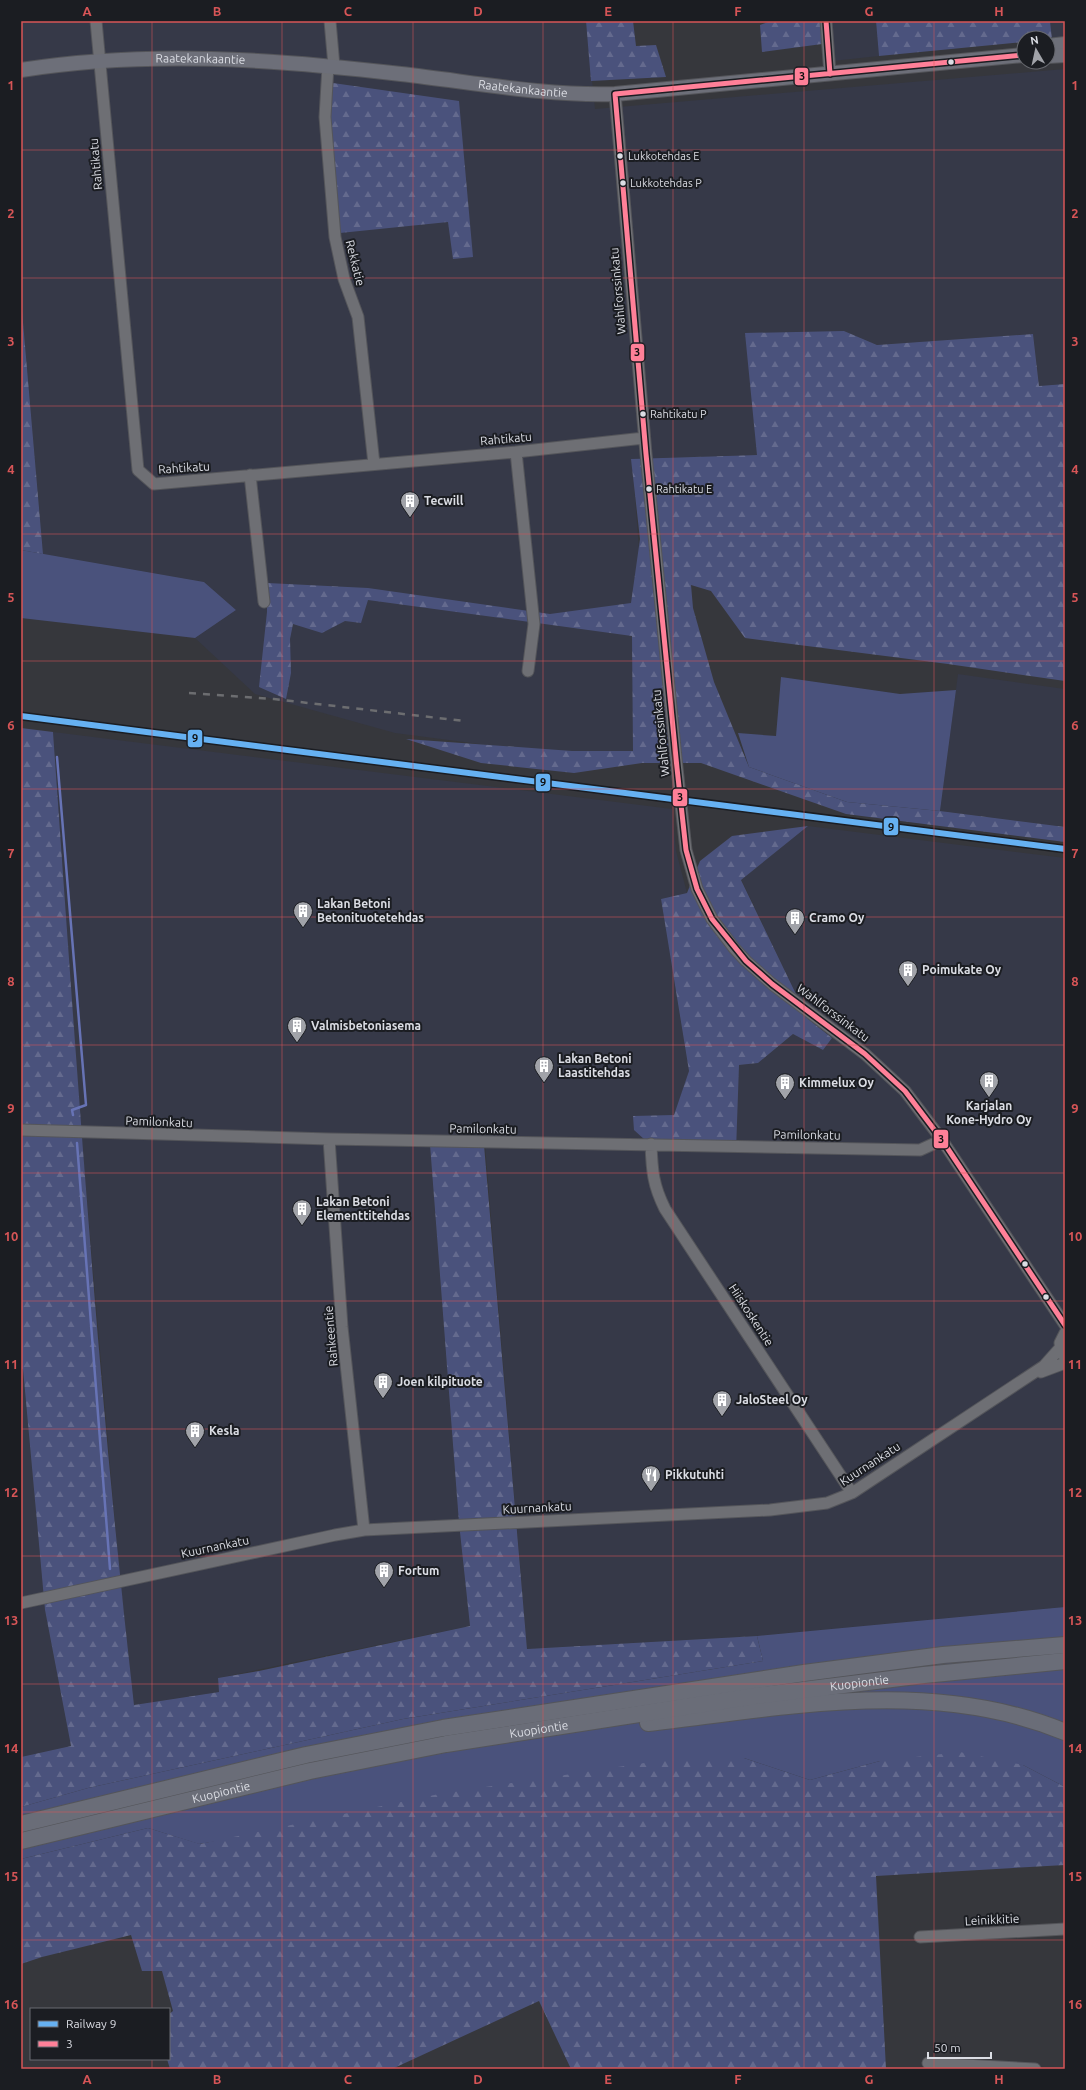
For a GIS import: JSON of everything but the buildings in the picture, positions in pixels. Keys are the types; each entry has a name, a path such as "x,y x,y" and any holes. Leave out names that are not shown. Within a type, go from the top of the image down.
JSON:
{"highway":[{"path":"943,1655 1065,1637"},
{"name":"Kuopiontie","path":"21,1824 306,1755 443,1728 667,1693 943,1655 1065,1645"},
{"name":"Kuopiontie","path":"21,1841 310,1771 446,1744 755,1696 924,1675 1065,1661"},
{"path":"574,1724 617,1726 837,1701 872,1699 911,1700 977,1708 1027,1718 1065,1732"}],"main road":[{"name":"Raatekankaantie","path":"21,70 100,61 167,58 252,59 331,66 581,95 615,94 1016,56"}],"street":[{"name":"Rahtikatu","path":"96,21 138,470 154,484 516,452 644,438"},
{"name":"Rekkatie","path":"330,21 331,66 325,117 335,237 344,279 358,317 374,464"},
{"path":"826,21 830,74"},
{"name":"Wahlforssinkatu","path":"615,94 644,438 683,826 686,850 697,889 716,924 746,961 886,1072 913,1100 942,1140 1065,1325"},
{"path":"516,452 534,624 528,671"},
{"path":"250,476 264,602"},
{"name":"Pamilonkatu","path":"21,1130 329,1139 920,1150 942,1140"},
{"name":"Rahkeentie","path":"329,1139 342,1327 364,1530"},
{"name":"Hiiskoskentie","path":"651,1144 652,1173 656,1190 665,1209 852,1492"},
{"path":"1062,1353 1061,1338 1065,1333"},
{"name":"Kuurnankatu","path":"21,1603 364,1530 788,1509 827,1503 852,1492 1062,1353"},
{"name":"Kuurnankatu","path":"1026,1378 1065,1363"},
{"name":"Leinikkitie","path":"920,1937 1065,1929"},
{"path":"928,2063 1035,2069"}],"shaded area":[{"path":"21,21 586,21 595,109 1065,69 1065,384 1039,386 1033,334 877,345 844,331 757,455 632,459 655,752 570,756 395,733 255,694 195,638 236,610 204,582 43,554 21,299"},
{"path":"820,21 876,21 879,56 823,62"},
{"path":"1050,21 1065,21 1065,38 1056,39 1056,30 1051,30"},
{"path":"958,674 1065,689 1065,827 940,811"},
{"path":"53,732 672,809 676,851 687,893 661,899 689,1071 674,1116 655,1149 739,1065 758,1063 793,1034 823,1050 832,1038 808,1019 741,879 808,826 1065,858 1065,1607 757,1636 527,1649 485,1145 430,1146 459,1523 470,1626 218,1678 219,1692 134,1705 120,1580 80,1120"},
{"path":"21,1369 23,1369 45,1610 71,1746 21,1757"}],"green space":[{"path":"586,21 633,21 636,46 656,45 666,77 591,81"},
{"path":"771,21 820,21 822,44 762,52 760,25"},
{"path":"876,21 1050,21 1051,30 1016,30 1016,43 879,56"},
{"path":"333,83 459,101 473,257 453,259 448,222 340,233 330,116"},
{"path":"21,299 43,554 21,550"},
{"path":"844,331 877,345 1033,334 1039,386 1065,384 1065,681 948,664 745,638 711,591 691,585 693,608 714,682 749,767 847,802 940,811 1065,827 1065,842 846,814 701,763 642,763 574,773 481,763 406,739 572,751 633,751 632,636 368,600 361,623 345,621 322,633 293,624 290,639 291,673 286,699 259,687 267,612 267,583 368,588 550,614 631,603 640,539 631,459 757,455 745,333"},
{"path":"21,550 204,582 236,610 195,638 21,618"},
{"path":"781,677 900,694 956,690 940,811 847,802 749,767 738,733 776,736"},
{"path":"21,728 53,732 98,1340 134,1705 219,1692 218,1678 259,1671 470,1626 459,1523 430,1145 484,1145 527,1649 757,1636 763,1661 403,1719 88,1788 21,1807 21,1757 71,1746 45,1610 23,1369 21,1369"},
{"path":"808,826 741,880 808,1019 832,1038 823,1050 793,1034 758,1063 739,1065 736,1151 655,1149 634,1130 633,1116 674,1115 689,1071 661,899 687,893 700,861 732,836"},
{"path":"1065,1607 1065,1787 1023,1765 880,1761 810,1780 744,1758 199,1844 148,1828 21,1859 21,1807 88,1788 403,1719 763,1661 757,1636"},
{"path":"960,1752 1023,1765 1065,1787 1065,1865 876,1876 886,2069 571,2069 539,2001 392,2069 170,2069 167,2060 170,2060 170,2013 173,2011 162,1971 142,1971 131,1935 42,1957 21,1964 21,1859 148,1828 200,1844 439,1794 684,1757 744,1758 810,1780 880,1761"}],"waterway":[{"path":"57,757 86,1105 72,1110 73,1115"},
{"path":"77,1143 110,1569"}],"railway":[{"path":"189,693 274,699 464,721"}],"rail line":[{"name":"9","path":"21,716 1065,849"}],"transit line":[{"name":"3","path":"826,21 830,74"},
{"name":"3","path":"1016,56 615,94 646,454 677,768 686,850 697,889 712,919 746,961 772,984 865,1054 905,1091 942,1140 1065,1325"}],"place":[{"name":"Lukkotehdas E","path":"620,156"},
{"name":"Lukkotehdas P","path":"623,183"},
{"name":"Rahtikatu P","path":"643,414"},
{"name":"Rahtikatu E","path":"649,489"},
{"name":"Tecwill","path":"410,518"},
{"name":"Lakan Betoni Betonituotetehdas","path":"303,928"},
{"name":"Cramo Oy","path":"795,935"},
{"name":"Poimukate Oy","path":"908,987"},
{"name":"Valmisbetoniasema","path":"297,1043"},
{"name":"Lakan Betoni Laastitehdas","path":"544,1083"},
{"name":"Karjalan Kone-Hydro Oy","path":"989,1098"},
{"name":"Kimmelux Oy","path":"785,1100"},
{"name":"Lakan Betoni Elementtitehdas","path":"302,1226"},
{"name":"Joen kilpituote","path":"383,1399"},
{"name":"JaloSteel Oy","path":"722,1417"},
{"name":"Kesla","path":"195,1448"},
{"name":"Pikkutuhti","path":"651,1492"},
{"name":"Fortum","path":"384,1588"}]}
